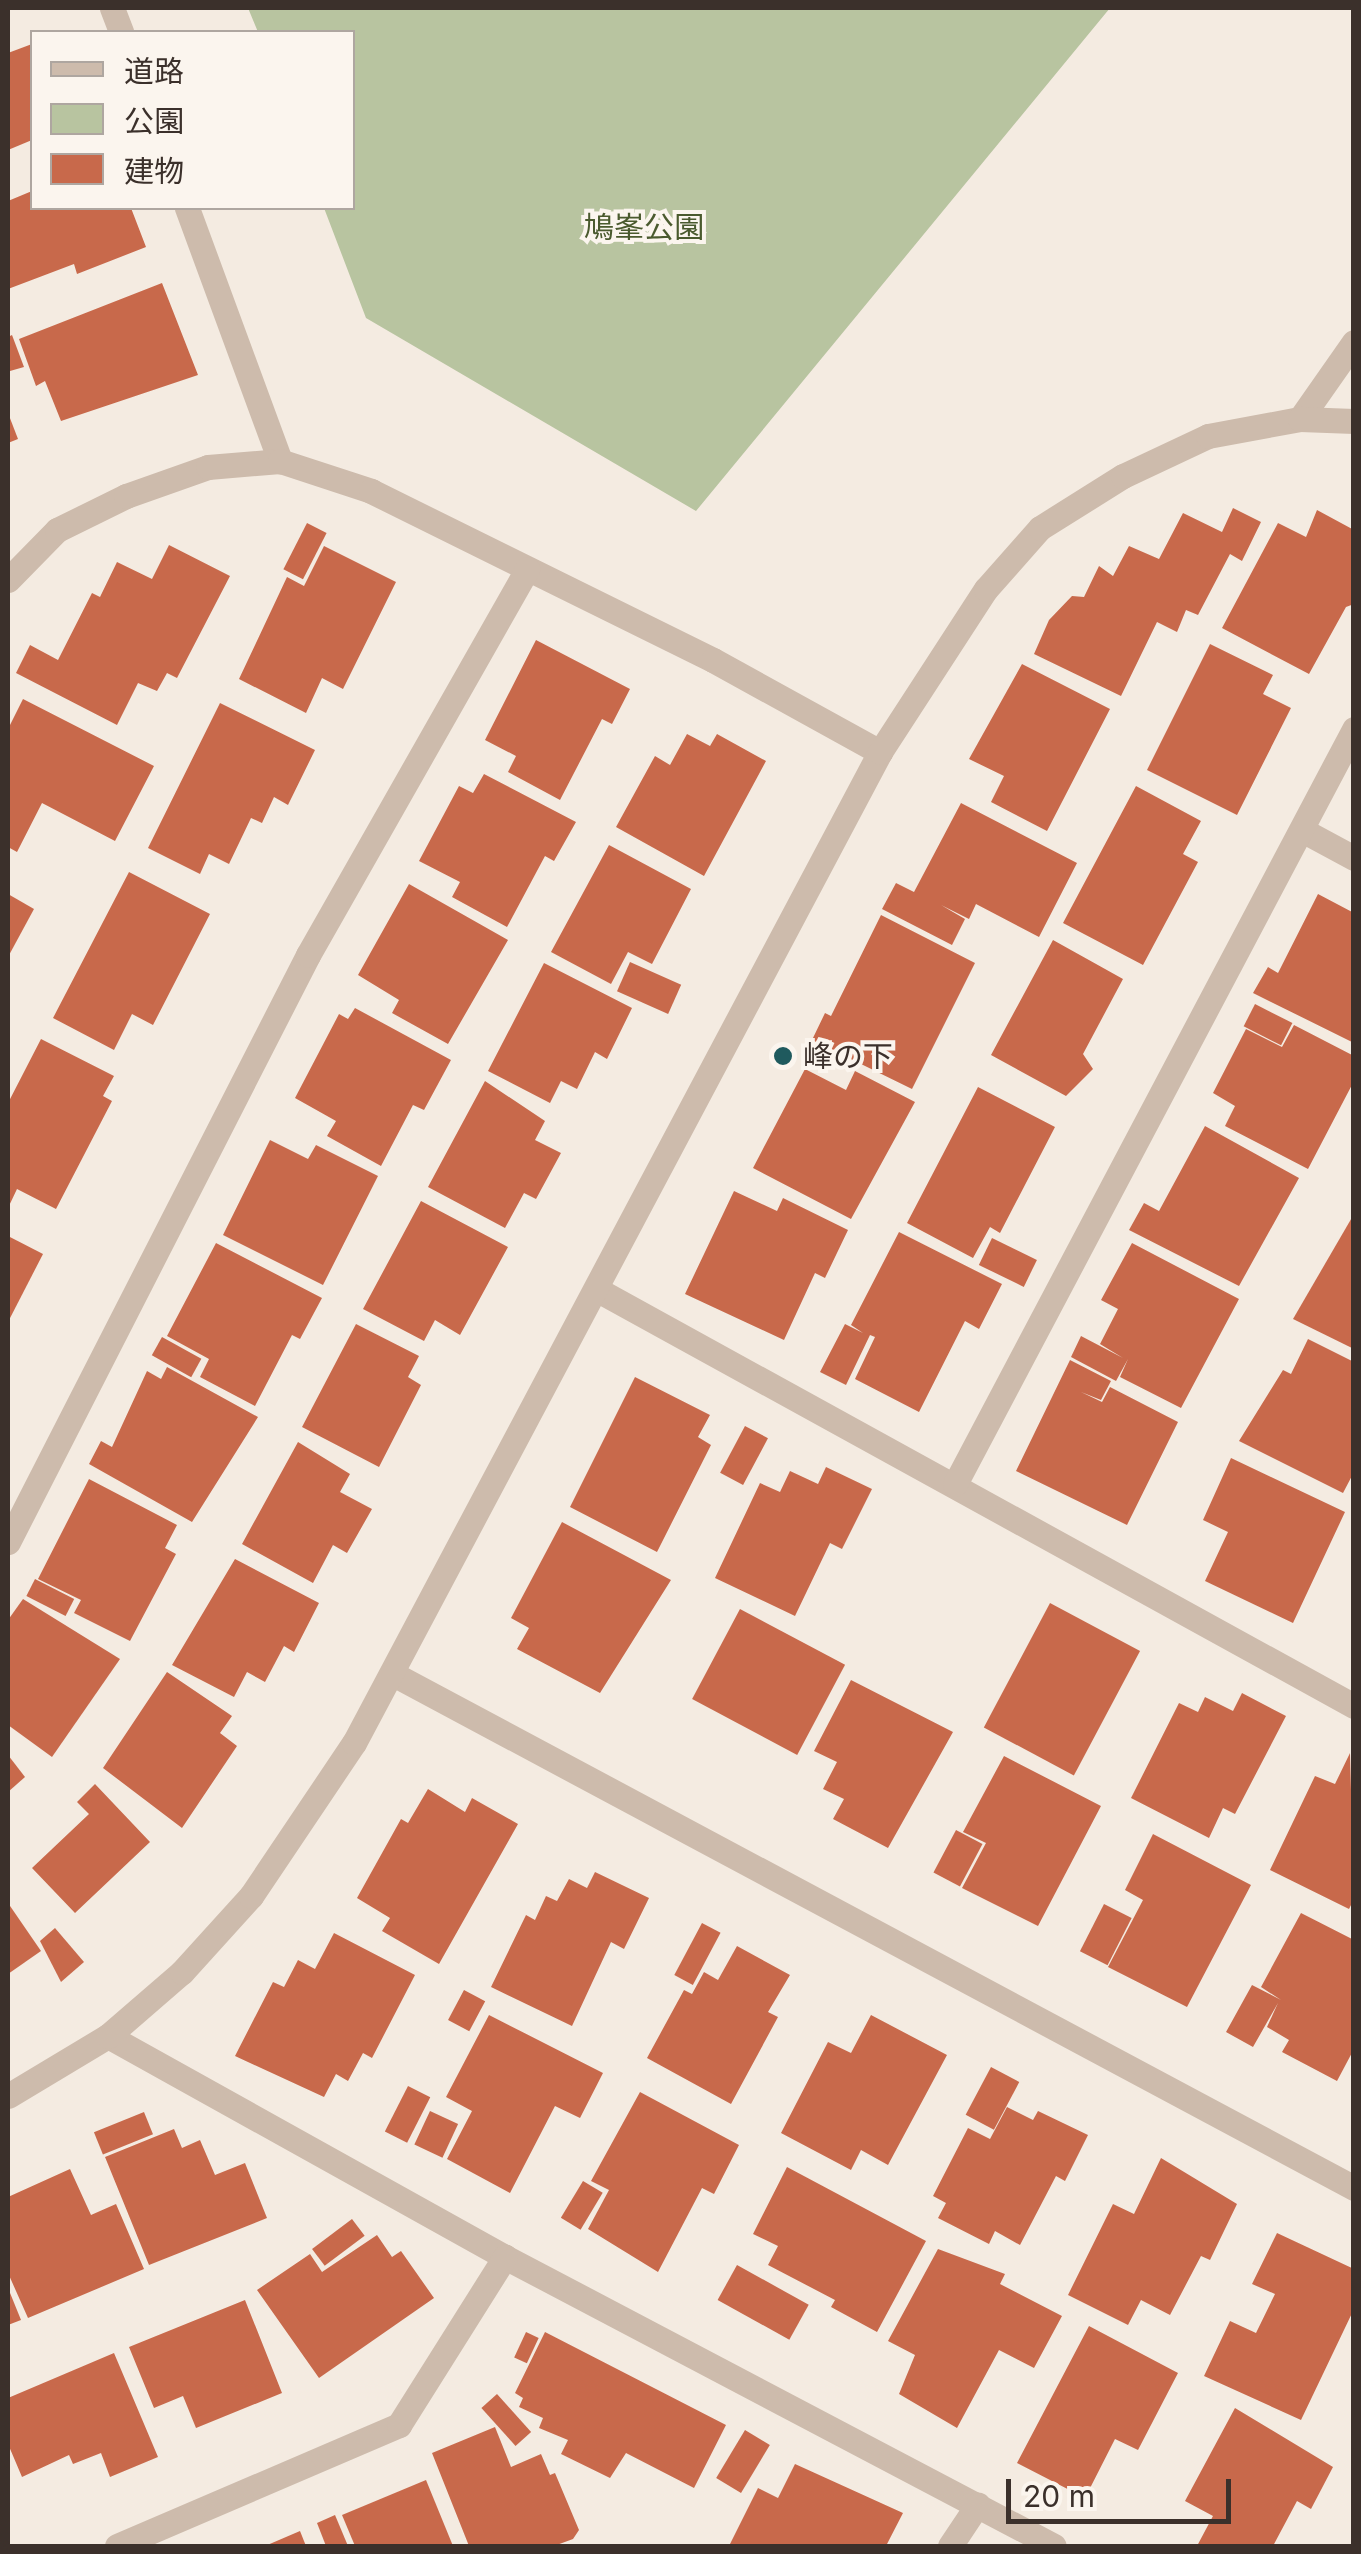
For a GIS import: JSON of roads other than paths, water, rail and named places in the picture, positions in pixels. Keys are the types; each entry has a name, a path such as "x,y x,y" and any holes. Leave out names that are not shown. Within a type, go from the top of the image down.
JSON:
{"street":[{"path":"188,210 280,461"},
{"path":"1300,419 1354,342"},
{"path":"8,2096 108,2036 182,1972 251,1896 395,1675 880,752 986,589 1040,528 1124,476 1208,436 1300,419 1354,421"},
{"path":"8,580 57,530 126,496 208,467 280,461 371,491 880,752"},
{"path":"8,1542 308,955 527,570"},
{"path":"955,1484 1354,729"},
{"path":"1302,830 1354,858"},
{"path":"596,1289 1354,1706"},
{"path":"395,1675 1354,2188"},
{"path":"108,2036 505,2258 1054,2546"},
{"path":"118,2546 399,2426 505,2258"},
{"path":"950,2546 978,2504"}],"place":[{"name":"峰の下","path":"783,1056"}],"park label":[{"name":"鳩峯公園","path":"644,227"}]}
